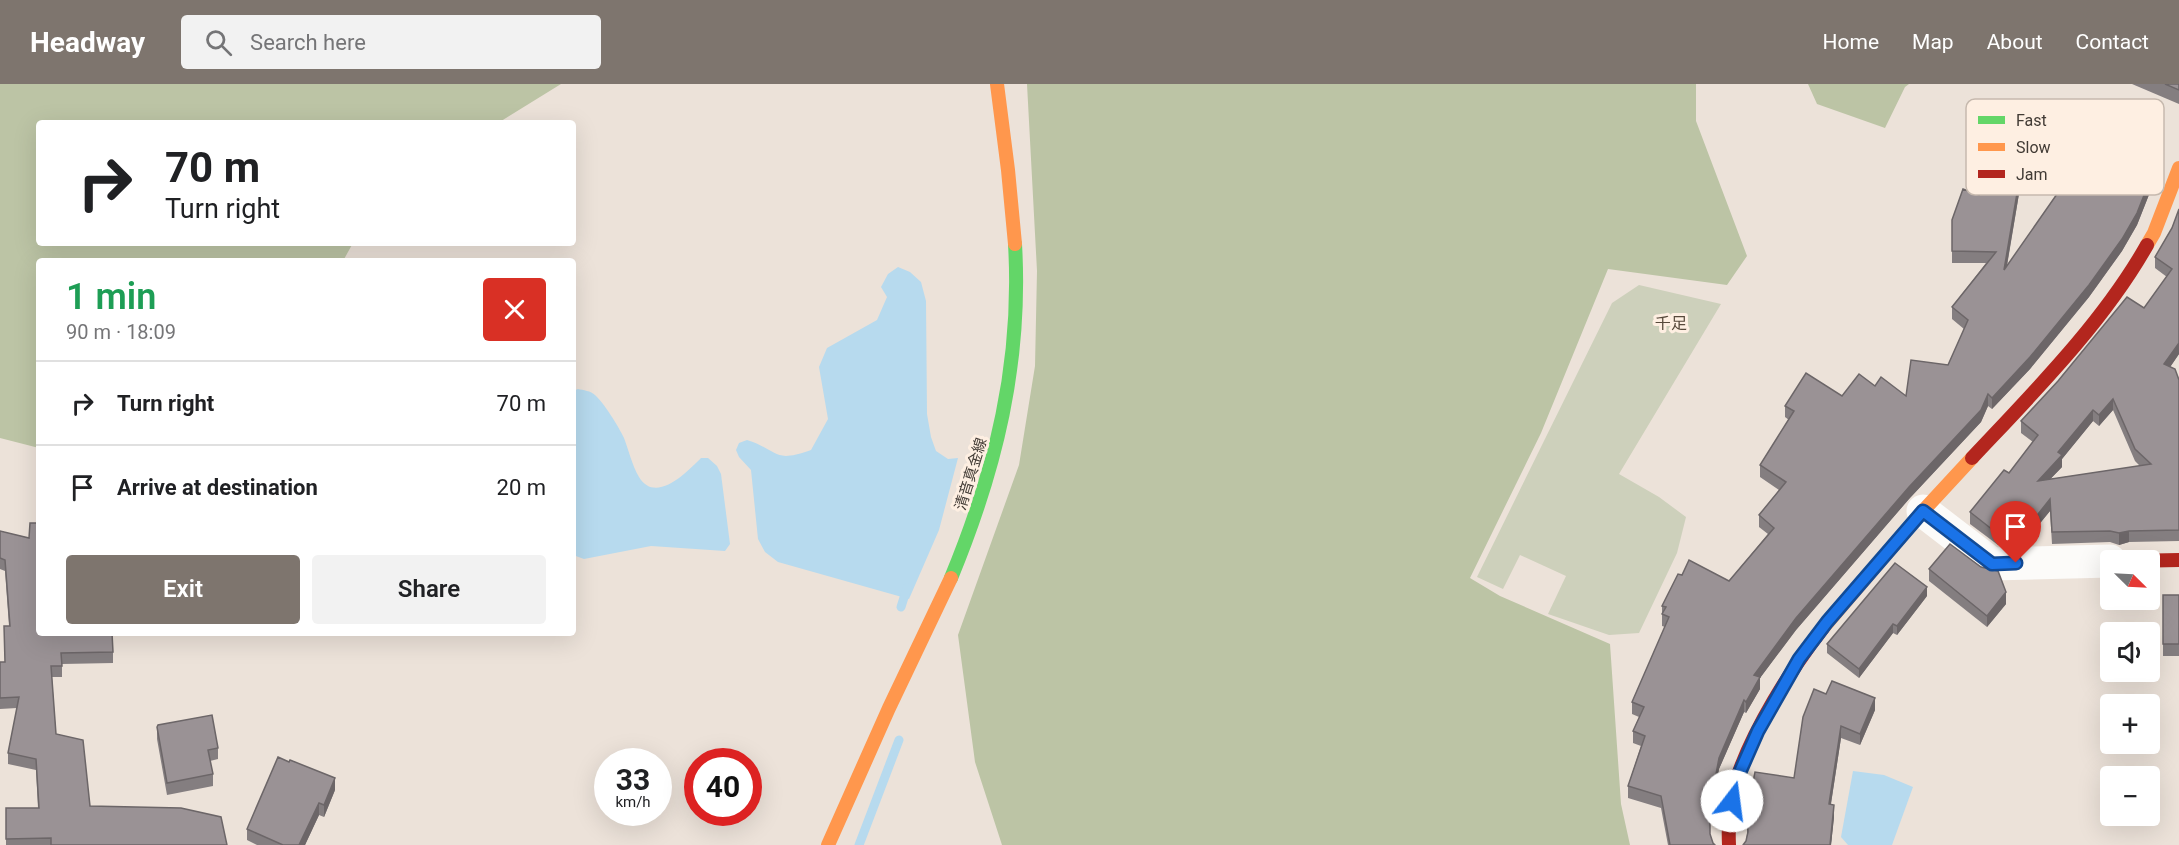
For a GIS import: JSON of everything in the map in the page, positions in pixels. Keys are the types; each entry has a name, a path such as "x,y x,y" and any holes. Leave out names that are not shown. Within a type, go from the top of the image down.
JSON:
{"street":[{"name":"清音真金線","path":"828,845 889,708 950,582 988,483 1001,429 1010,379 1016,316 1017,252 997,84"},
{"path":"1729,845 1728,821 1736,781 1758,731 1799,659 1827,622 1923,511 2044,381 2104,308 2138,261 2154,233 2179,168"},
{"path":"1923,511 1992,564 2100,561"},
{"path":"2160,560 2179,560"}],"green space":[{"path":"0,84 561,84 503,120 36,120 36,246 351,246 345,258 36,258 36,447 0,438"},
{"path":"1027,84 1696,84 1696,121 1747,256 1727,285 1608,269 1541,433 1470,578 1500,596 1610,644 1621,804 1630,845 1002,845 975,762 958,635 1019,465 1035,366 1037,271"},
{"path":"1808,84 1909,84 1905,87 1885,128 1817,104"},
{"path":"1639,285 1721,304 1619,474 1659,497 1686,517 1677,553 1639,633 1609,635 1548,614 1566,576 1520,555 1503,589 1477,577 1612,303"}],"water":[{"path":"898,267 910,272 921,282 926,301 927,414 931,437 936,451 948,459 958,458 939,530 909,599 778,562 765,552 758,539 751,470 736,450 739,443 747,440 782,456 811,450 828,419 819,367 827,348 877,320 887,297 881,287 888,274"},
{"path":"576,390 593,394 607,409 624,438 639,477 646,485 654,488 672,483 701,458 708,458 717,466 721,474 730,544 725,551 651,546 584,559 576,556"},
{"path":"1853,771 1884,775 1913,787 1892,845 1848,845 1841,837"}],"building":[{"path":"2165,84 2179,84 2179,90"},
{"path":"1963,189 1966,190 1966,195 2017,195 2004,270 2056,195 2144,195 2122,239 2089,285 2030,357 1992,398 1988,394 1981,410 1909,487 1796,618 1754,675 1760,677 1746,702 1744,700 1719,758 1710,806 1710,834 1715,845 1670,845 1661,796 1628,786 1645,736 1633,731 1644,707 1632,702 1669,617 1662,614 1666,607 1662,606 1678,574 1682,575 1689,560 1729,581 1774,528 1759,515 1786,482 1760,465 1794,411 1785,406 1806,373 1842,396 1859,374 1875,386 1881,377 1906,396 1911,360 1948,365 1968,320 1952,307 1996,252 1952,251 1952,220"},
{"path":"2179,209 2179,343 2164,364 2175,369 2179,380 2179,530 2119,533 2110,531 2052,532 2050,499 2023,533 1998,534 1970,512 2004,470 2009,473 2038,435 2021,421 2058,381 2127,297 2144,308 2172,269 2155,257 2172,228","holes":["2113,399 2135,449 2151,464 2038,481 2062,455 2058,452 2093,410 2099,415"]},
{"path":"30,523 36,523 36,636 112,636 113,652 61,653 62,666 51,666 56,734 83,740 90,806 181,808 221,817 227,845 51,845 51,838 6,839 6,808 39,808 36,759 8,753 19,697 0,698 0,662 5,662 4,626 10,626 5,560 0,558 0,531 29,538"},
{"path":"1950,544 1981,567 1998,571 2006,592 1987,616 1929,569"},
{"path":"1895,563 1927,587 1897,626 1893,624 1859,669 1827,644"},
{"path":"2163,595 2179,595 2179,644 2163,644"},
{"path":"1832,681 1875,698 1860,734 1841,726 1829,804 1834,805 1830,845 1743,845 1748,832 1747,811 1755,772 1794,778 1803,717 1814,689 1826,694"},
{"path":"212,715 218,748 208,750 213,774 167,783 158,725"},
{"path":"278,757 335,778 324,805 319,803 299,845 283,845 247,829"}],"waterway":[{"path":"901,607 907,588"},
{"path":"859,845 899,740"}],"traffic: fast":[{"path":"951,578 981,497 1002,415 1010,373 1014,331 1015,244"}],"traffic: slow":[{"path":"997,84 1015,244"},
{"path":"2147,245 2154,233 2179,168"},
{"path":"1823,628 1923,511 1972,458"},
{"path":"828,845 889,708 951,578"}],"traffic: jam":[{"path":"1972,458 2043,383 2088,330 2110,302 2147,245"},
{"path":"2160,560 2179,560"},
{"path":"1729,845 1730,805 1743,762 1762,721 1798,662 1823,628"}],"district":[{"name":"千足","path":"1671,323"}],"route":[{"path":"1732,801 1736,781 1758,731 1799,659 1827,622 1923,511 1992,564 2016,563"}]}
